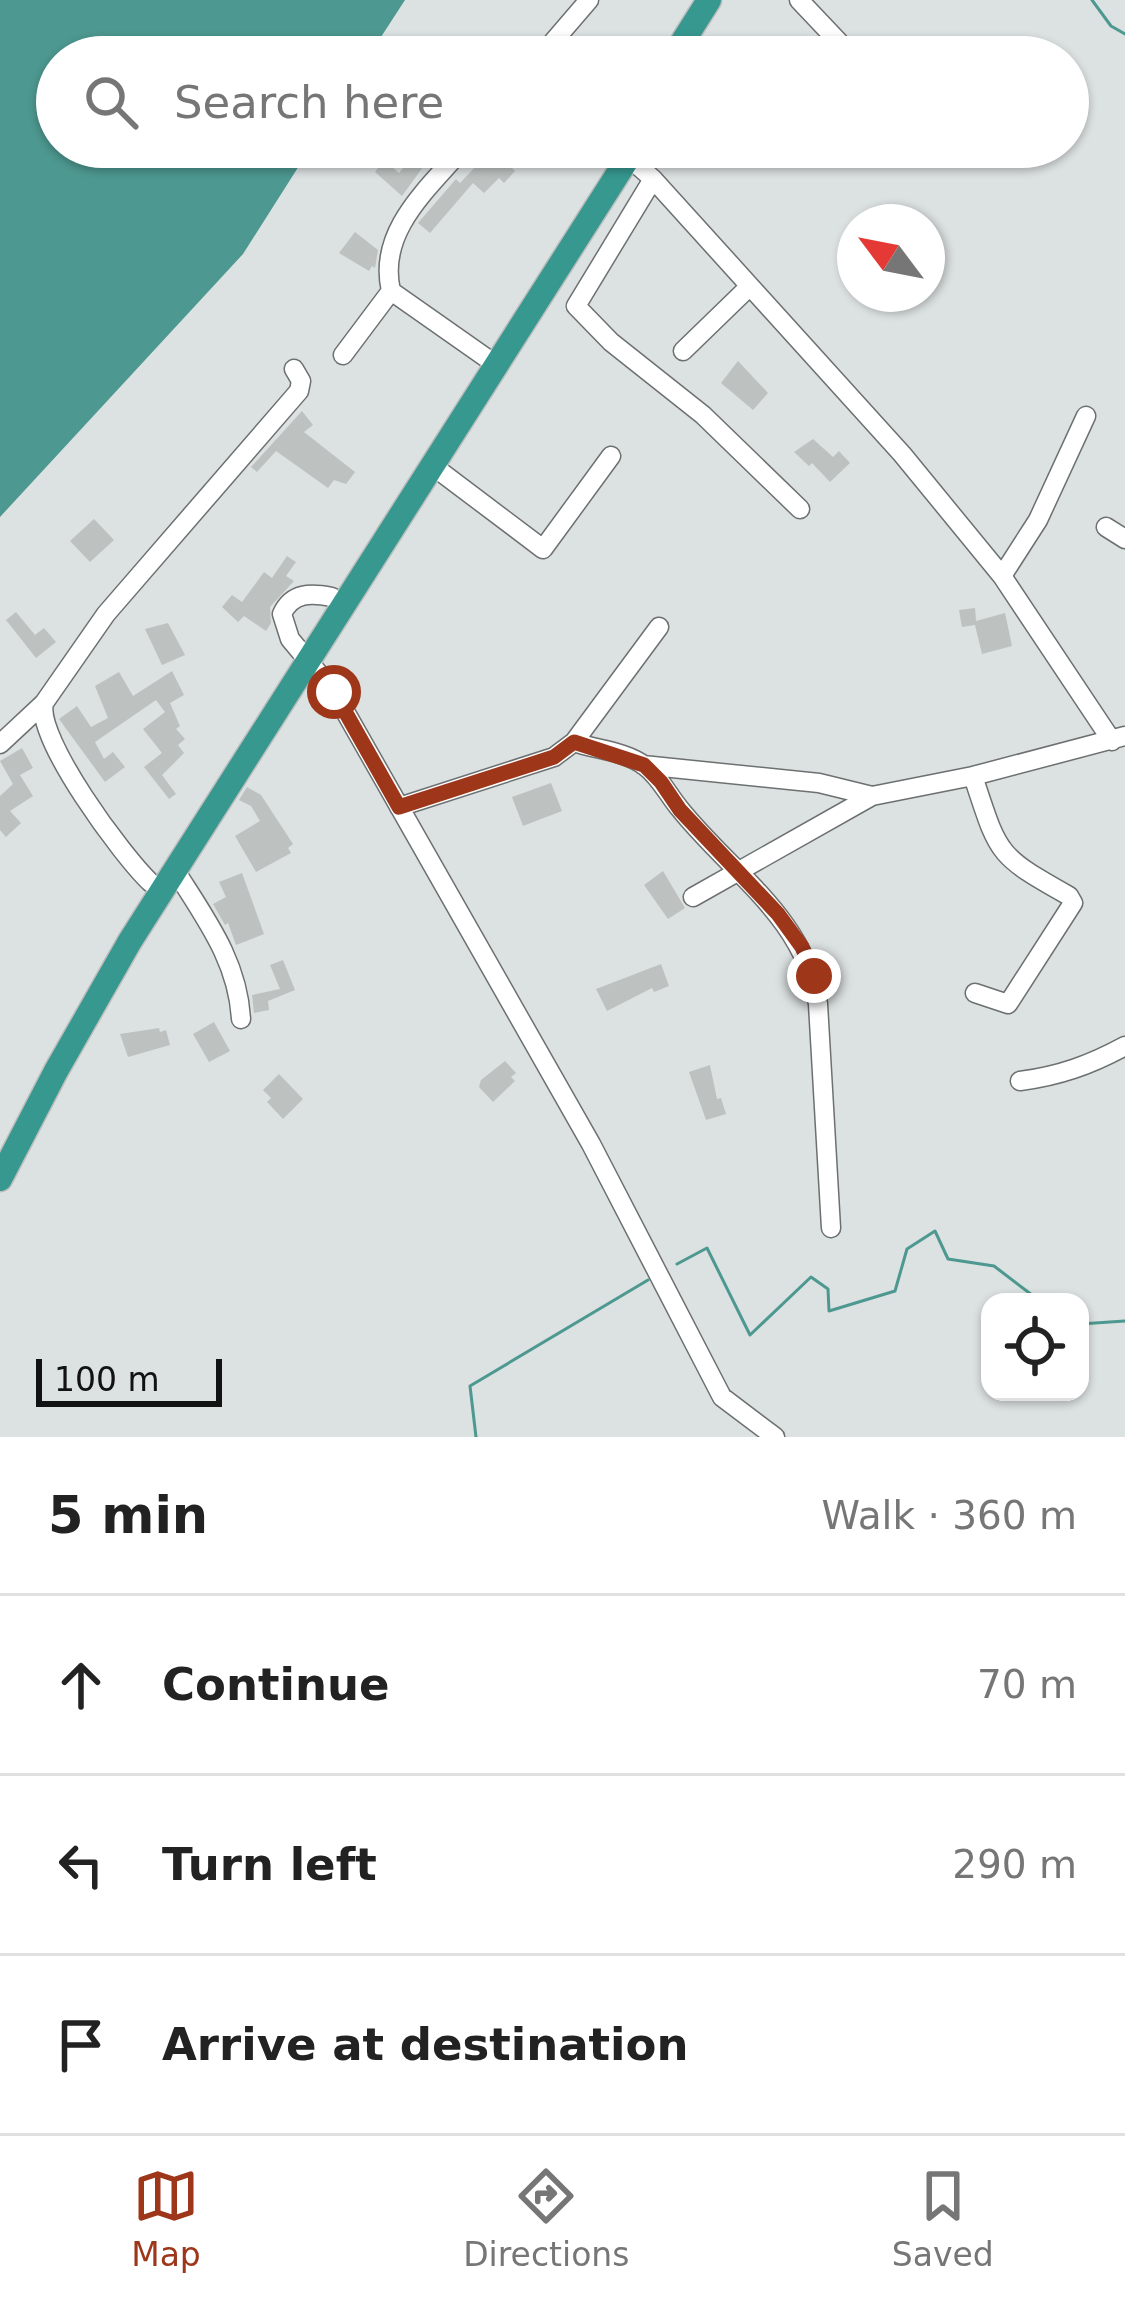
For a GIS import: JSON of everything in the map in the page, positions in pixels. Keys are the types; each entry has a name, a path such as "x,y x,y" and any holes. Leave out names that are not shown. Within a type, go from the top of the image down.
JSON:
{"highway":[{"path":"686,36 709,0"},
{"path":"705,36 728,0"},
{"path":"0,1180 56,1071 304,655 332,597 484,357 612,168"},
{"path":"0,1144 76,1004 151,884 433,466 613,168"}],"street":[{"path":"558,36 589,0"},
{"path":"800,0 833,36"},
{"path":"446,168 407,214 394,236 386,267 391,291 484,357"},
{"path":"642,168 902,454 1002,576 1119,739 872,796 694,897"},
{"path":"653,179 576,306 611,342 703,415 800,509"},
{"path":"683,351 750,286"},
{"path":"343,355 391,291"},
{"path":"0,744 44,703 106,614 299,391 301,381 294,369"},
{"path":"1002,576 1038,520 1086,416"},
{"path":"433,466 543,549 611,456"},
{"path":"1106,527 1125,539"},
{"path":"399,807 554,757 574,742 658,627"},
{"path":"304,655 334,692 591,1144 722,1397 776,1437"},
{"path":"44,703 41,715 54,752 133,867 151,884"},
{"path":"574,742 644,765 819,783 872,796"},
{"path":"644,765 778,914 802,947 814,976 831,1228"},
{"path":"973,776 998,848 1073,903 1008,1004 975,993"},
{"path":"176,870 225,950 239,992 241,1019"},
{"path":"1020,1081 1090,1065 1125,1046"}],"water":[{"path":"0,0 405,0 382,36 36,36 36,168 298,168 243,254 0,517"}],"building":[{"path":"393,168 399,173 403,168 422,168 402,196 375,172"},
{"path":"474,168 515,171 484,193 473,183 430,233 418,223 456,179 460,183"},
{"path":"355,232 378,250 375,268 369,271 339,253"},
{"path":"738,361 768,393 753,410 721,383"},
{"path":"302,411 313,425 304,432 355,472 346,484 334,480 328,488 276,451 257,472 251,467"},
{"path":"813,439 833,457 839,451 850,463 830,482 794,452"},
{"path":"94,519 114,540 90,562 70,541"},
{"path":"287,556 296,562 286,576 294,581 270,607 271,623 266,631 244,616 238,622 222,607 232,595 242,602 264,572 272,578"},
{"path":"975,608 976,621 1005,613 1012,646 982,654 975,625 962,627 959,610"},
{"path":"16,612 35,635 44,628 56,642 36,658 6,620"},
{"path":"168,623 185,655 162,665 145,629"},
{"path":"172,671 184,695 170,703 180,726 176,729 185,739 178,745 184,753 162,775 176,794 169,799 144,767 162,753 143,729 165,712 156,700 95,742 104,759 113,752 125,767 105,782 59,719 77,706 91,727 108,718 95,686 119,672 133,696"},
{"path":"22,748 33,768 20,775 33,796 10,811 21,823 6,837 0,830 0,796 13,784 0,761"},
{"path":"551,783 562,811 523,826 512,797"},
{"path":"247,787 261,795 293,844 288,848 291,853 256,872 235,836 260,821 251,806 239,800"},
{"path":"663,871 685,908 668,919 644,885"},
{"path":"242,873 264,934 236,945 228,923 213,904 226,897 219,882"},
{"path":"283,960 295,990 268,1001 269,1010 254,1013 252,995 280,989 270,965"},
{"path":"661,964 669,986 654,992 652,988 607,1011 596,989"},
{"path":"214,1022 230,1051 209,1062 193,1034"},
{"path":"166,1030 170,1045 128,1057 120,1034"},
{"path":"505,1061 516,1073 511,1077 515,1081 493,1102 479,1087 481,1080"},
{"path":"710,1065 717,1099 721,1098 726,1114 706,1120 689,1072"},
{"path":"279,1074 303,1099 283,1119 263,1090"}],"waterway":[{"path":"1092,0 1111,26 1125,34"},
{"path":"677,1264 707,1248 750,1335 811,1277 828,1289 829,1311 895,1291 907,1249 935,1231 948,1259 994,1266 1029,1293"},
{"path":"476,1437 470,1386 648,1280"},
{"path":"1089,1323 1125,1321"}],"route":[{"path":"334,692 399,807 554,757 574,742 644,765 778,914 802,947 814,976"}]}
